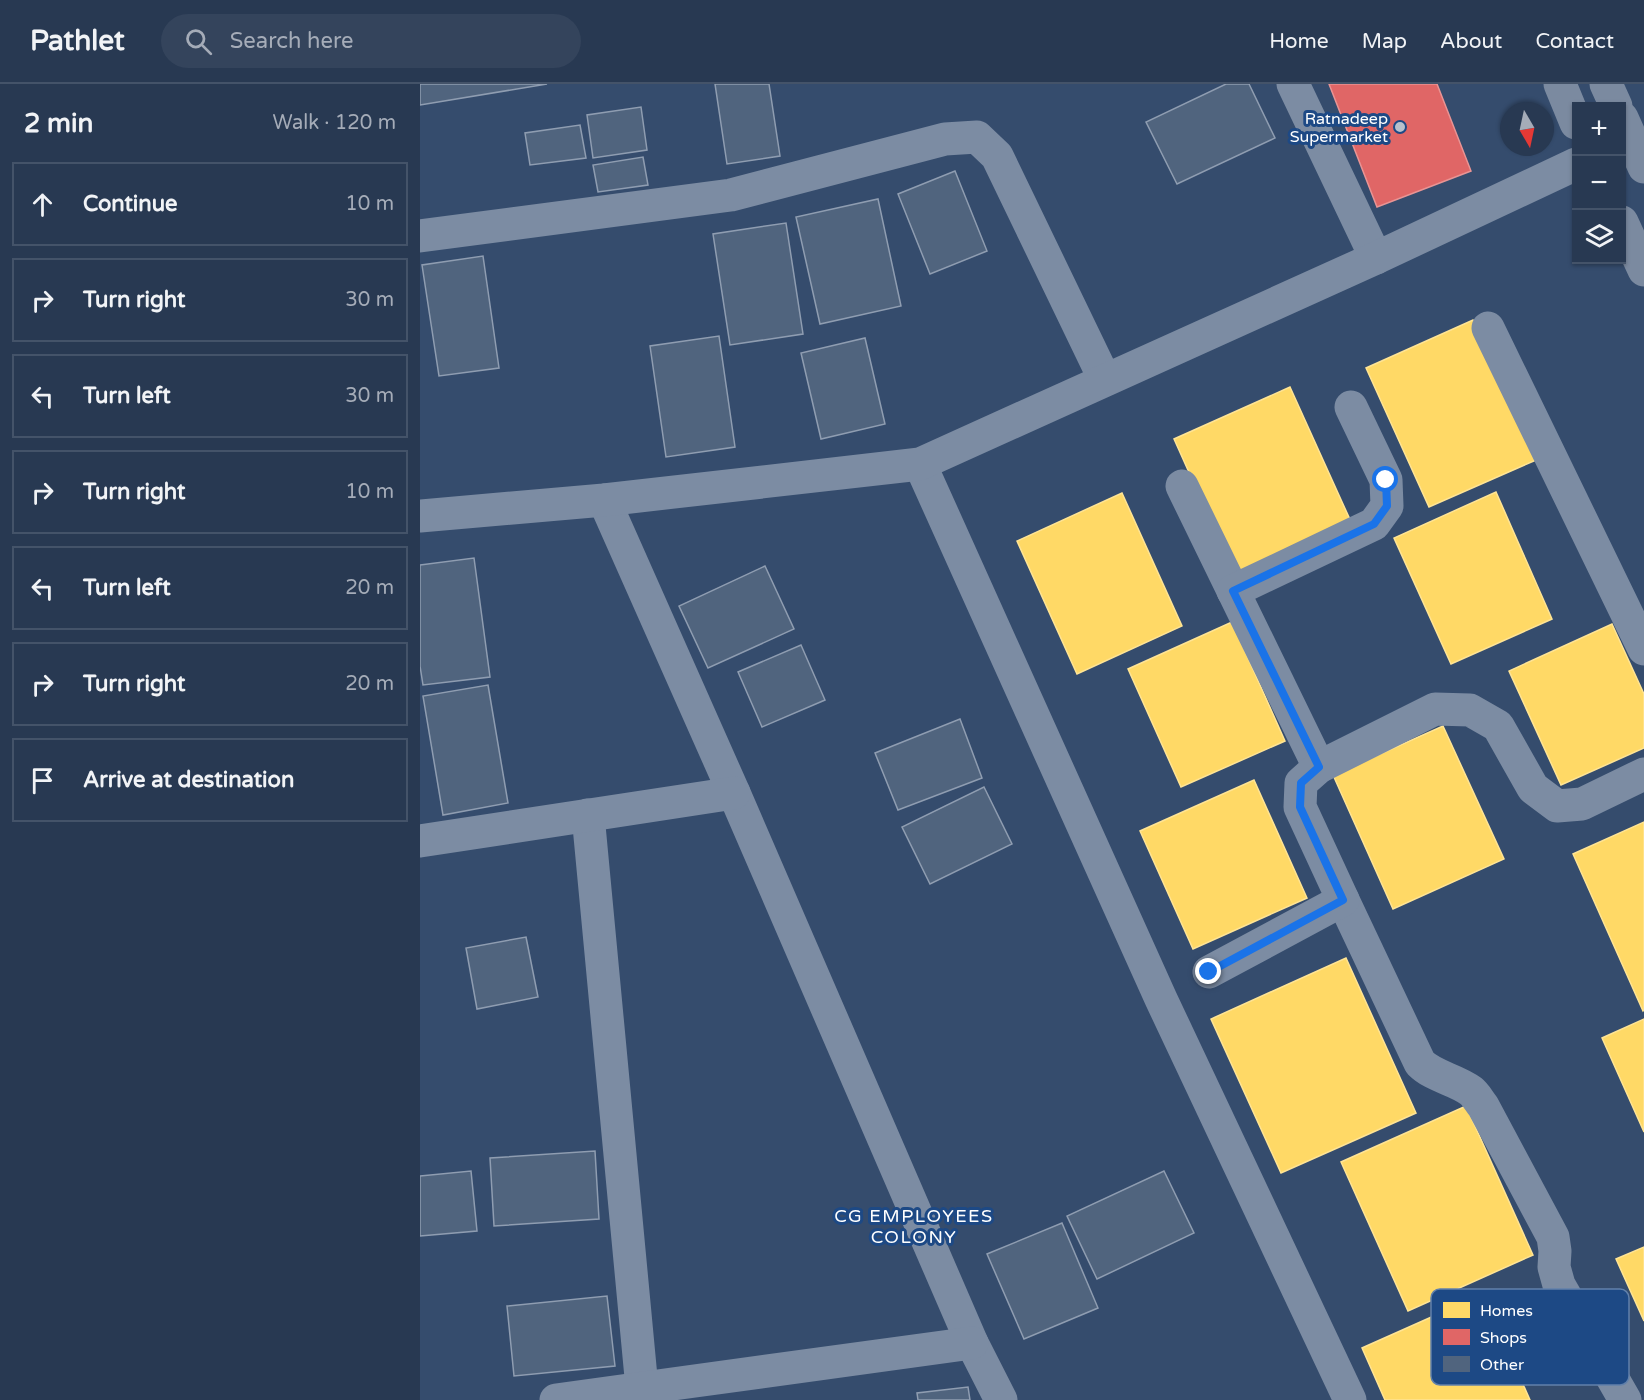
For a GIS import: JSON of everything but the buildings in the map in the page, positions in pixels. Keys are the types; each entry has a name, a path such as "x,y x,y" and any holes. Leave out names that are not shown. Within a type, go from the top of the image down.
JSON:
{"main road":[{"path":"1560,84 1572,113"},
{"path":"1606,84 1614,102"},
{"path":"1626,127 1644,167"},
{"path":"1626,231 1644,270"}],"street":[{"path":"1293,84 1376,258"},
{"path":"420,236 731,195 945,139 977,137 997,156 1105,380"},
{"path":"420,516 604,500 920,464 1376,258 1572,166"},
{"path":"1488,328 1644,649"},
{"path":"1233,591 1374,524 1387,506 1386,480 1351,407"},
{"path":"920,464 1161,999 1350,1400"},
{"path":"1182,486 1319,767"},
{"path":"604,500 734,793 972,1343 1002,1400"},
{"path":"1561,1289 1554,1266 1553,1237 1483,1106 1473,1092 1428,1071 1420,1063 1300,807 1301,783 1319,767 1435,709 1470,710 1498,726 1533,788 1557,806 1582,804 1644,774"},
{"path":"420,841 734,793"},
{"path":"588,815 642,1388"},
{"path":"1209,972 1343,900"},
{"path":"556,1400 972,1343"},
{"path":"1616,1385 1625,1400"}],"place":[{"name":"Ratnadeep Supermarket","path":"1400,127"}],"district":[{"name":"CG EMPLOYEES COLONY","path":"914,1226"}],"route":[{"path":"1209,972 1343,900 1300,807 1301,783 1319,767 1233,591 1374,524 1387,506 1386,480"}]}
